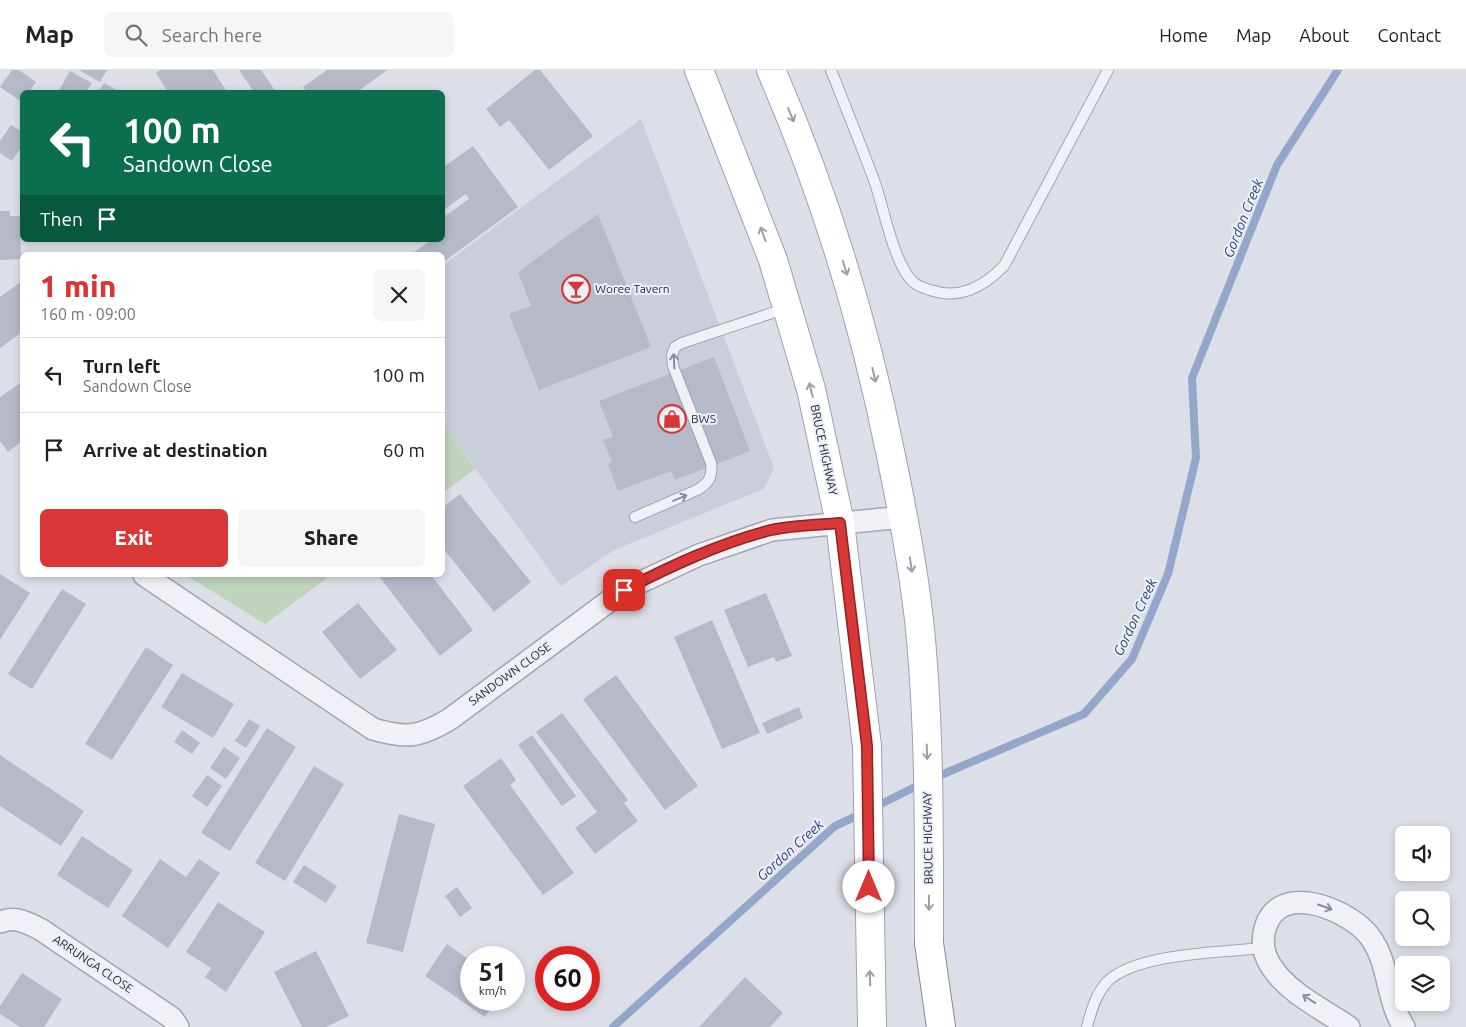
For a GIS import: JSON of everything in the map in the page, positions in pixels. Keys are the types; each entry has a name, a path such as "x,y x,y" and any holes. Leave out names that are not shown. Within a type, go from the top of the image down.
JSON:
{"main road":[{"name":"BRUCE HIGHWAY","path":"699,70 752,203 787,308 810,389 840,523 867,746 872,1027"},
{"name":"BRUCE HIGHWAY","path":"771,70 822,194 850,282 877,387 916,594 926,703 929,820 928,1027"},
{"path":"929,944 942,1027"}],"street":[{"name":"SANDOWN CLOSE","path":"147,577 373,729 391,734 411,736 428,732 450,719 624,590 699,554 765,532 903,517"},
{"path":"1349,1027 1288,984 1271,966 1264,948 1266,927 1276,912 1286,906 1296,902 1313,903 1344,914 1367,934 1375,945 1382,963 1391,1000 1404,1027"},
{"name":"ARRUNGA CLOSE","path":"0,922 9,918 26,921 40,929 172,1018 178,1027"}],"lane":[{"path":"831,70 875,182 903,270 919,286 940,294 954,295 989,282 1004,266 1108,70"},
{"path":"635,517 697,490 705,485 712,471 711,463 673,366 672,355 675,348 692,338 714,333 787,308"},
{"path":"1087,1027 1095,1001 1102,988 1114,976 1129,968 1164,959 1264,948"}],"shaded area":[{"path":"641,119 774,468 764,489 614,550 561,586 445,427 445,264"}],"green space":[{"path":"445,427 475,469 445,492"},
{"path":"189,577 328,577 265,624"}],"building":[{"path":"12,70 19,70 36,82 30,90 20,90 20,101 0,87"},
{"path":"79,70 107,70 100,82"},
{"path":"160,70 213,70 226,90 167,90 156,73"},
{"path":"239,70 261,70 275,90 253,90"},
{"path":"327,70 387,70 360,90 305,90 303,87"},
{"path":"535,70 540,70 593,136 549,170 509,120 500,127 486,109"},
{"path":"70,71 92,83 87,90 59,90"},
{"path":"104,83 116,90 99,90"},
{"path":"11,125 20,131 20,149 12,161 0,153 0,141"},
{"path":"473,146 518,207 445,261 445,252 414,252 428,242 445,242 445,216 469,199 466,194 445,209 445,166"},
{"path":"0,211 10,211 10,216 20,216 20,259 0,260"},
{"name":"Woree Tavern","path":"598,214 651,347 539,390 509,314 531,306 518,272"},
{"path":"20,282 20,333 0,348 0,297"},
{"name":"BWS","path":"714,357 750,451 675,480 671,471 618,491 608,464 612,462 603,440 613,437 599,401"},
{"path":"20,383 20,443 8,452 0,441 0,397"},
{"path":"460,494 531,582 494,612 445,551 445,506"},
{"path":"0,574 30,593 0,640"},
{"path":"380,577 433,577 473,630 440,656"},
{"path":"62,589 86,604 32,689 8,674"},
{"path":"766,593 792,656 776,662 774,657 748,667 724,610"},
{"path":"358,603 397,650 360,679 322,632"},
{"path":"712,620 760,733 722,749 674,637"},
{"path":"146,647 173,665 112,760 85,744"},
{"path":"182,673 234,704 213,738 161,707"},
{"path":"616,675 698,786 665,810 583,699"},
{"path":"799,707 803,718 767,734 762,723"},
{"path":"562,713 628,800 624,803 638,821 595,854 575,828 597,812 536,732"},
{"path":"249,719 260,726 246,748 235,741"},
{"path":"267,728 296,747 230,851 201,833"},
{"path":"182,730 200,743 192,754 174,742"},
{"path":"532,735 576,796 562,806 518,745"},
{"path":"224,747 240,758 226,779 210,768"},
{"path":"0,755 84,811 61,846 0,806"},
{"path":"501,758 516,780 510,785 574,873 543,895 463,786"},
{"path":"314,766 344,784 285,881 255,863"},
{"path":"207,775 222,786 207,807 192,796"},
{"path":"399,814 435,824 403,952 366,943"},
{"path":"82,836 133,870 108,908 57,875"},
{"path":"160,859 186,877 199,859 220,873 168,948 122,916"},
{"path":"304,865 337,886 326,903 293,882"},
{"path":"457,887 472,908 460,917 445,896"},
{"path":"218,902 265,932 226,992 205,977 211,968 186,952"},
{"path":"447,944 460,953 460,1000 425,976"},
{"path":"316,951 349,1016 326,1027 302,1027 274,972"},
{"path":"22,973 62,999 44,1027 20,1027 0,1014 0,1006"},
{"path":"745,977 783,1013 770,1027 699,1027"},
{"path":"476,1011 489,1011 485,1017"}],"waterway":[{"name":"Gordon Creek","path":"934,778 1084,714 1132,659 1168,574 1196,458 1192,378 1277,165 1338,70"},
{"name":"Gordon Creek","path":"873,808 923,783"},
{"name":"Gordon Creek","path":"613,1027 835,826 863,813"}],"place":[{"name":"Woree Tavern","path":"576,289"},
{"name":"BWS","path":"672,419"}],"route":[{"path":"624,590 699,554 751,536 772,530 840,523 863,696 867,746 869,887"}]}
